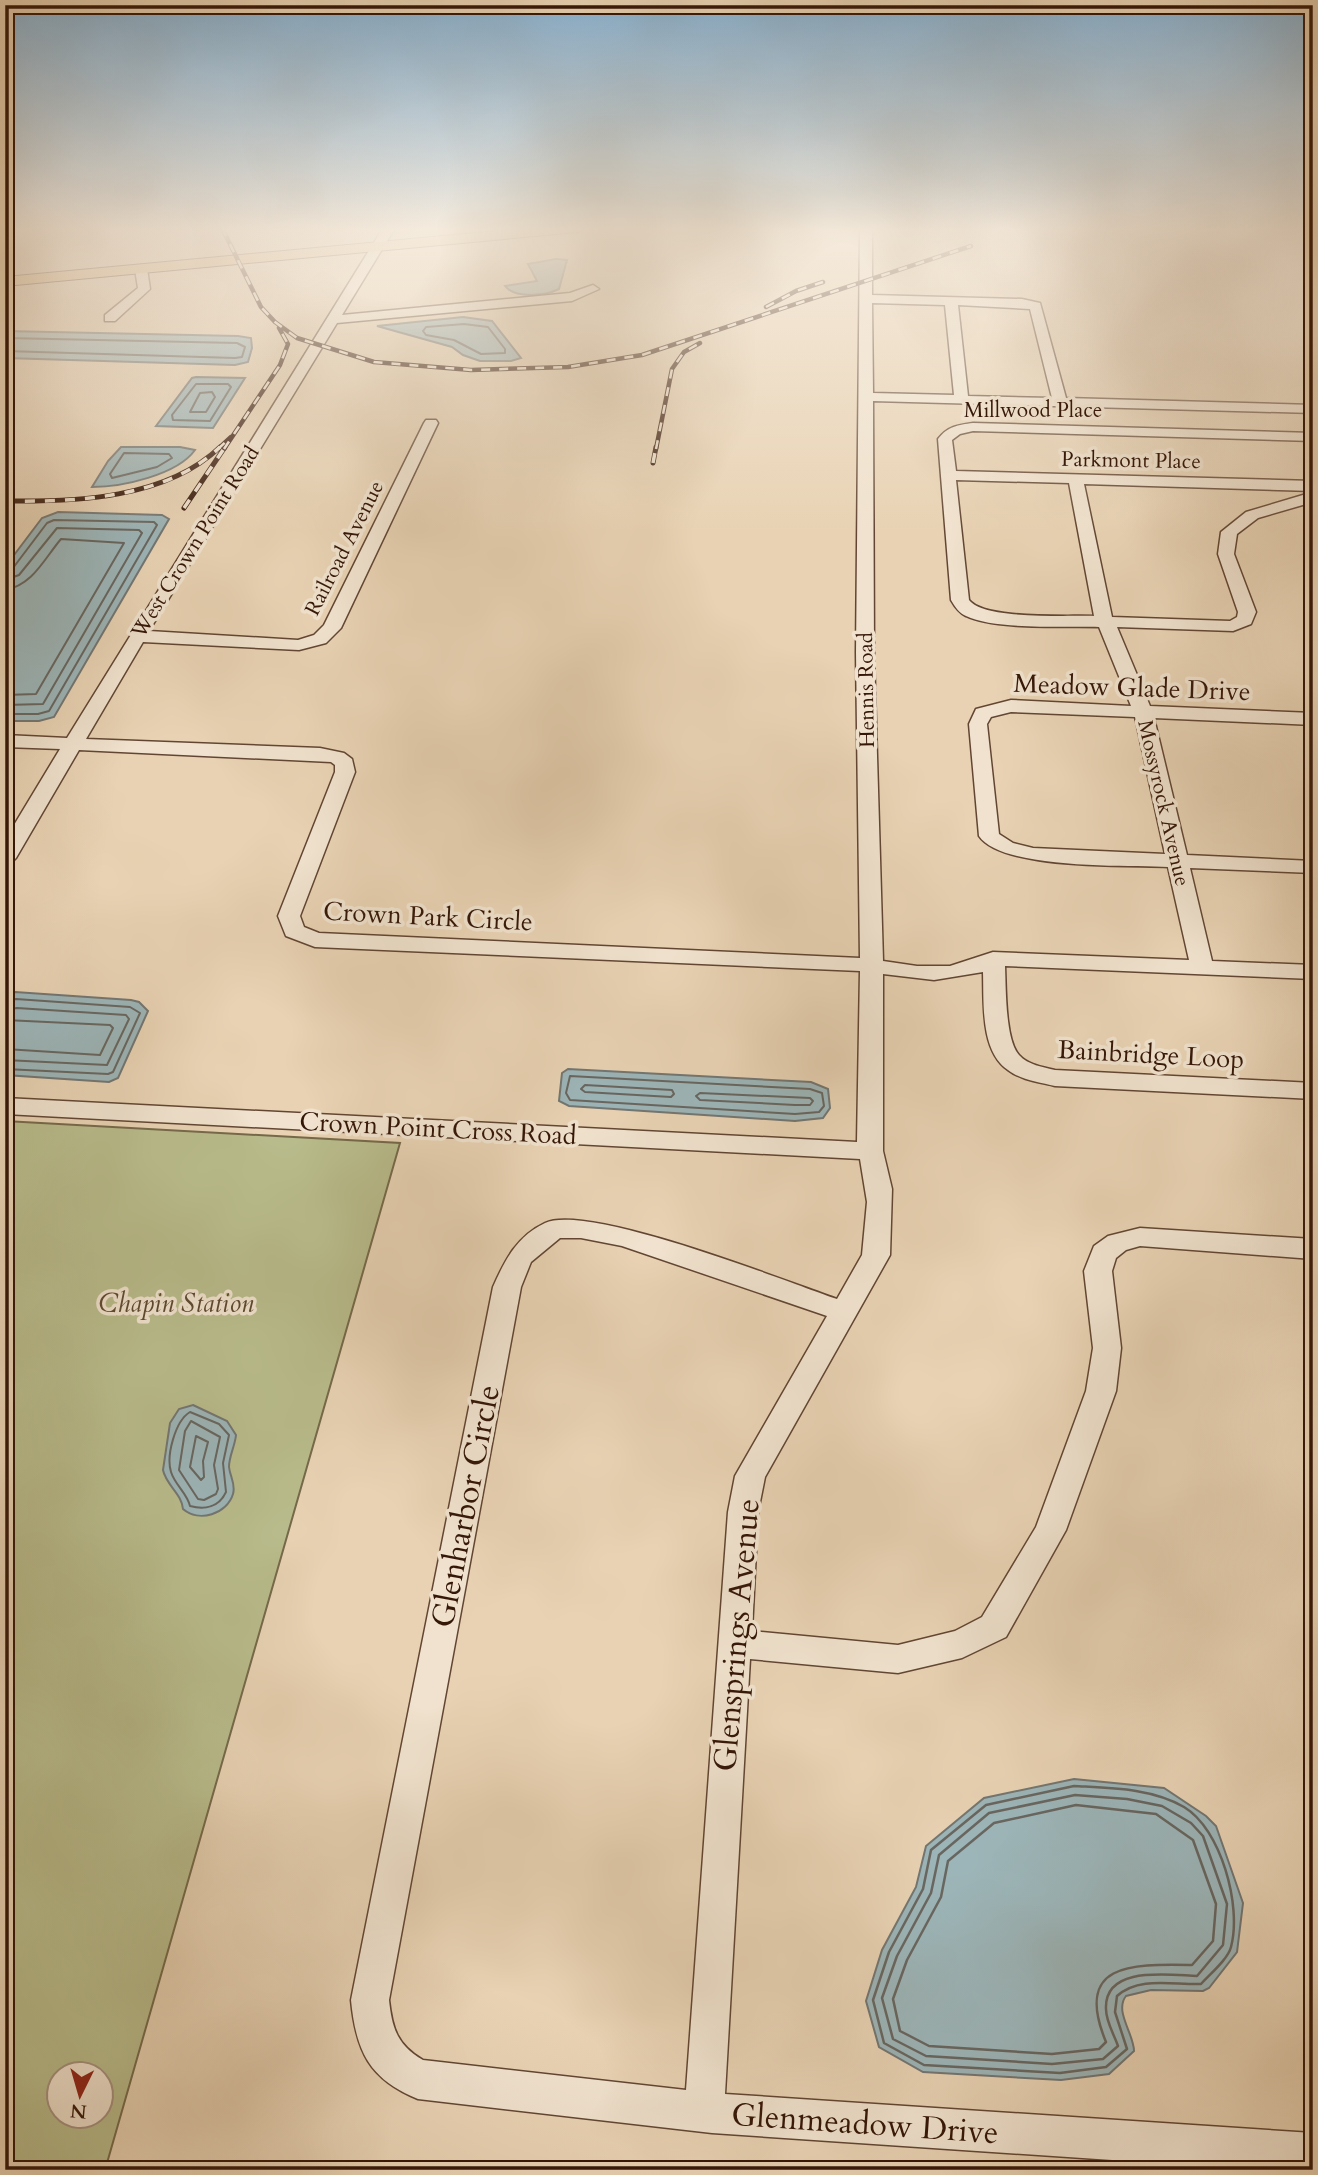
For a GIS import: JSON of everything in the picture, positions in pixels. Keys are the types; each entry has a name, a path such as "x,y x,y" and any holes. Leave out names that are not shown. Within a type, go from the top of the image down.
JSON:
{"street":[{"name":"West Crown Point Road","path":"5,858 137,636 327,330"},
{"name":"Hennis Road","path":"865,330 865,653 872,965 870,1151"},
{"path":"954,330 961,400"},
{"path":"1043,330 1060,402"},
{"path":"864,397 1313,409"},
{"name":"Railroad Avenue","path":"137,636 273,645 299,645 320,639 332,628 431,423"},
{"name":"Millwood Place","path":"1106,623 990,618 973,614 963,607 948,475 945,439 948,433 964,428 1313,438"},
{"name":"Parkmont Place","path":"948,475 1313,486"},
{"name":"Mossyrock Avenue","path":"1076,480 1106,623 1143,712 1202,967"},
{"path":"1106,623 1220,628 1245,620 1247,612 1226,554 1229,532 1252,514 1313,497"},
{"name":"Meadow Glade Drive","path":"1313,719 1011,706 983,713 978,724 989,836 1006,848 1033,854 1313,867"},
{"name":"Crown Park Circle","path":"5,741 320,754 337,757 345,764 345,772 289,916 294,931 315,940 872,965"},
{"path":"872,965 891,970 947,971 982,967 993,959 1313,972"},
{"name":"Bainbridge Loop","path":"993,959 1001,1046 1013,1062 1032,1073 1055,1078 1313,1091"},
{"name":"Crown Point Cross Road","path":"5,1106 870,1151"},
{"name":"Glensprings Avenue","path":"704,2112 743,1512 750,1476 876,1255 879,1228 878,1181 877,1168 870,1151"},
{"name":"Glenharbor Circle","path":"418,2079 393,2066 373,2033 370,2000 508,1287 520,1257 555,1229 581,1229 625,1237 845,1312"},
{"path":"733,1643 898,1659 962,1644 994,1627 1050,1530 1101,1391 1107,1348 1098,1271 1104,1254 1117,1243 1140,1237 1313,1249"},
{"name":"Glenmeadow Drive","path":"418,2079 704,2112 1313,2153"}],"green space":[{"name":"Chapin Station","path":"5,1121 400,1143 105,2170 5,2170"}],"water":[{"path":"390,330 499,330 521,358 511,361 480,361 463,355 452,347"},
{"path":"5,331 238,336 251,338 252,348 248,362 235,365 5,358"},
{"path":"192,378 245,378 213,428 156,426"},
{"path":"121,447 180,447 195,450 187,459 162,473 118,485 92,487 108,461"},
{"path":"58,512 162,515 169,519 54,717 39,721 5,721 5,567 42,518"},
{"path":"15,992 131,1000 139,1002 148,1011 118,1078 109,1082 5,1075 5,996"},
{"path":"568,1069 811,1082 828,1089 830,1108 823,1118 795,1121 569,1106 559,1101 562,1073"},
{"path":"193,1405 227,1421 236,1435 229,1467 233,1494 225,1507 204,1516 183,1509 163,1470 170,1423 179,1409"},
{"path":"1074,1779 1164,1788 1206,1816 1216,1826 1243,1903 1237,1952 1209,1988 1203,1991 1151,1990 1126,1996 1123,2016 1134,2051 1109,2074 1061,2080 923,2072 879,2047 866,2001 882,1950 916,1887 926,1846 984,1798"}],"railway":[{"path":"224,449 280,365 288,344 280,330"},
{"path":"285,330 297,338 374,362 471,370 568,367 642,355 719,330"},
{"path":"656,449 672,369 684,352 700,343"},
{"path":"218,449 231,437"},
{"path":"5,501 90,498 147,487 173,478 220,447"},
{"path":"184,508 225,447"},
{"path":"653,463 656,447"}]}
